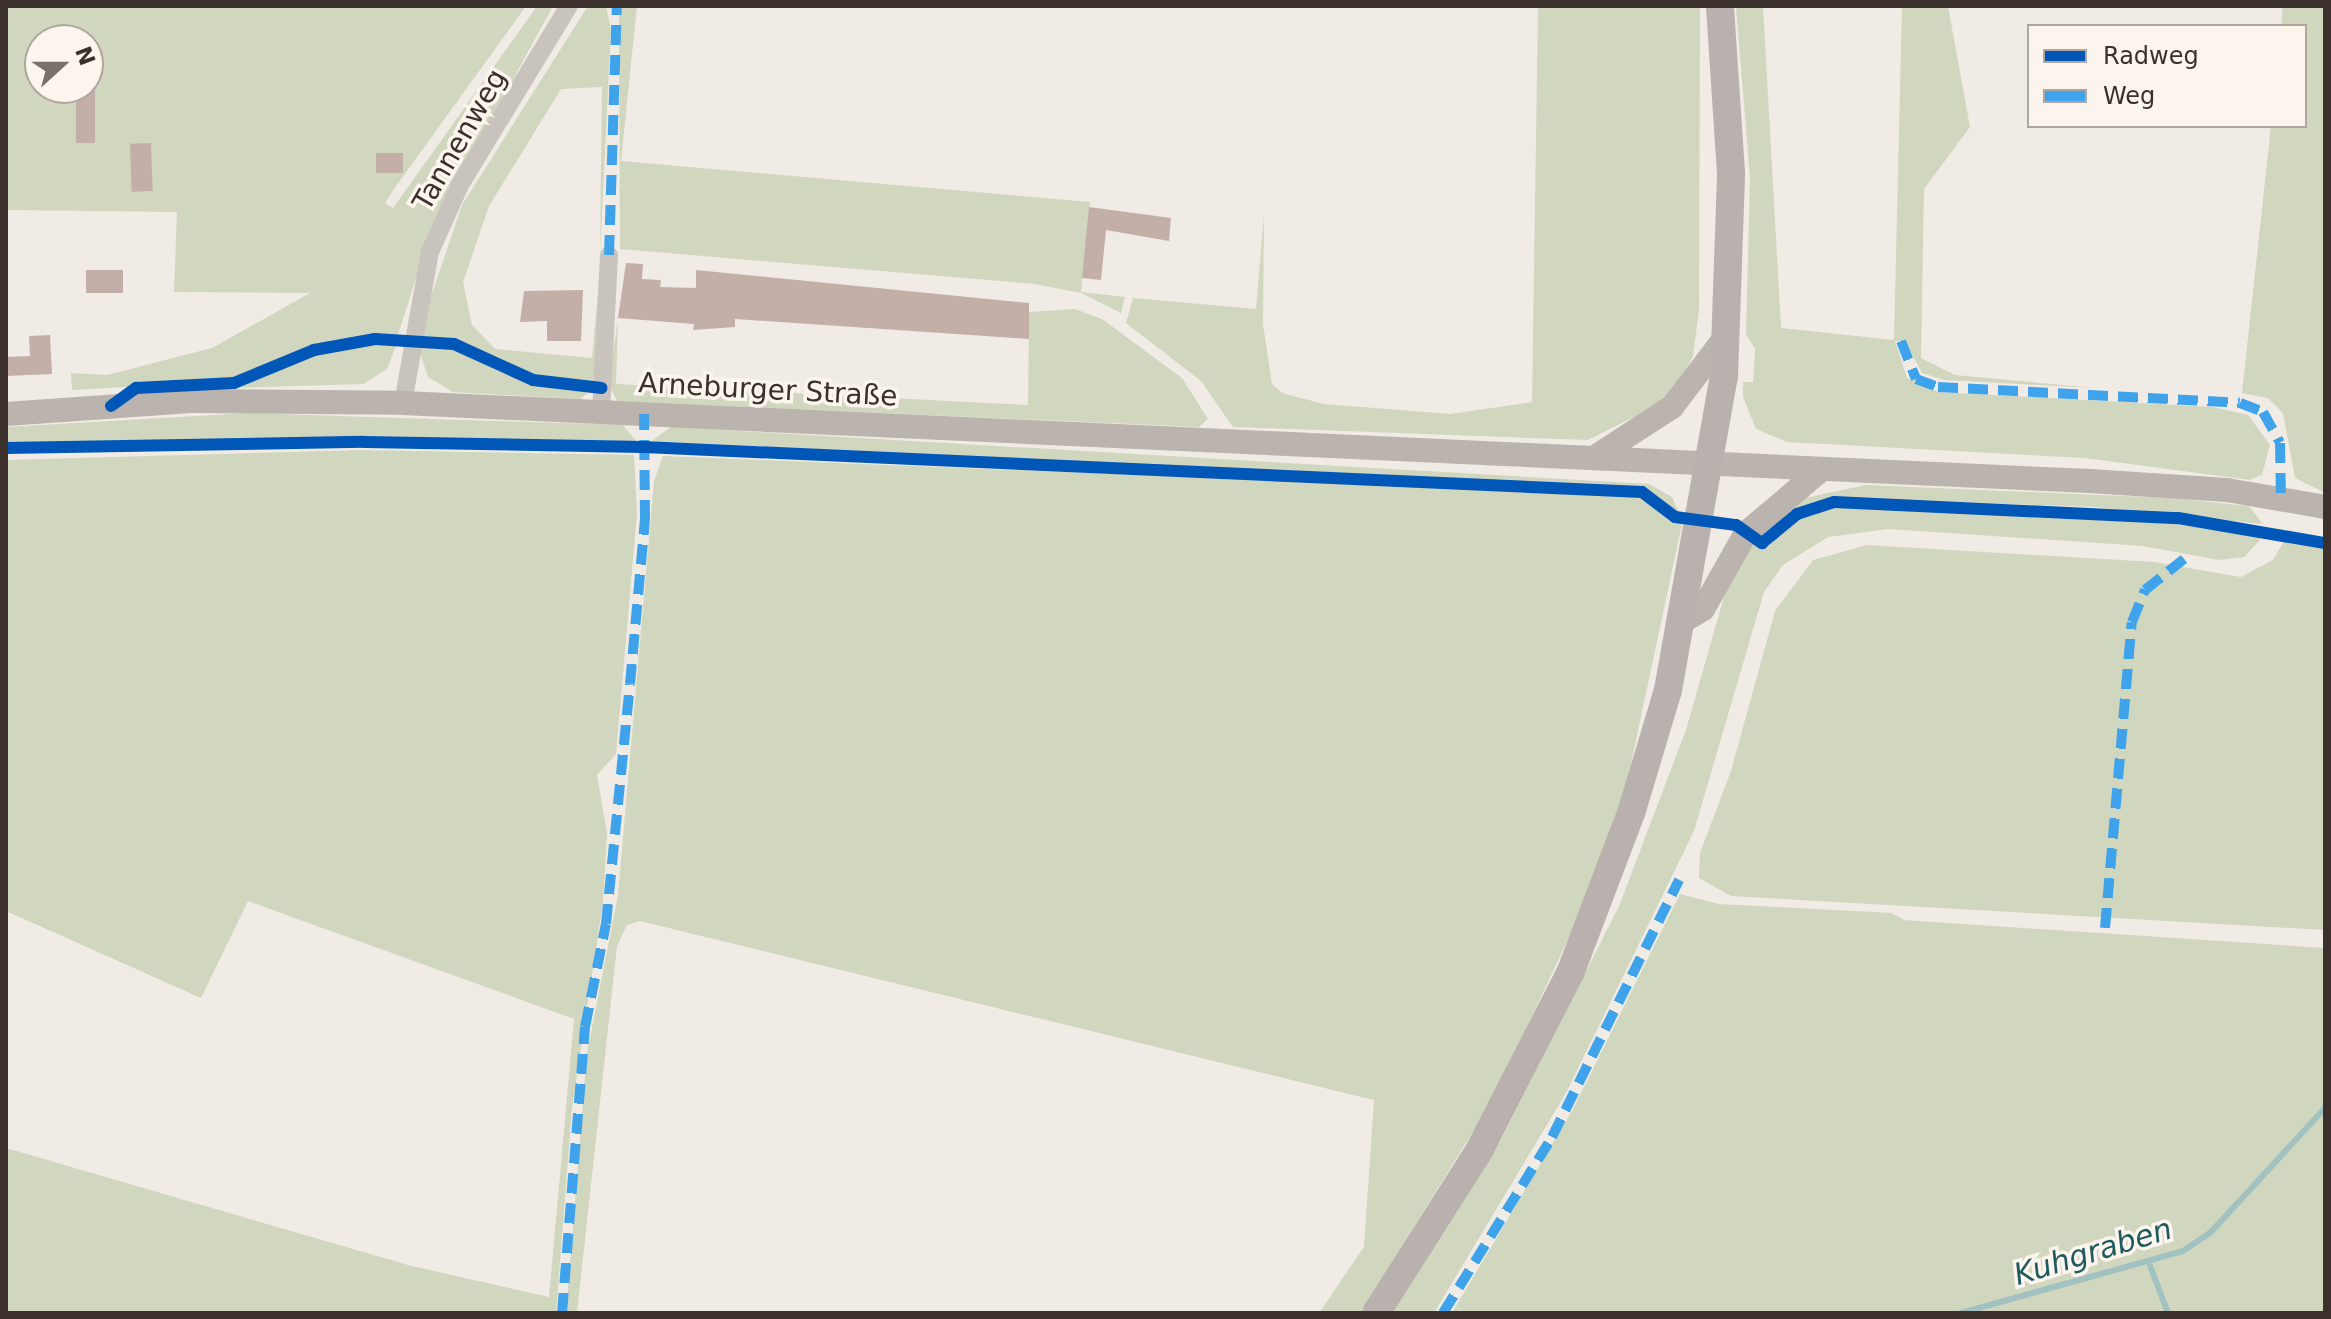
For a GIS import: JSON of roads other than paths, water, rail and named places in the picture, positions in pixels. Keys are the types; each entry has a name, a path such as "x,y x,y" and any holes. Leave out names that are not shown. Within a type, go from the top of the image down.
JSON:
{"main road":[{"path":"1376,1313 1479,1151 1571,971 1632,810 1685,620 1712,463 1727,335 1731,173 1720,6"},
{"path":"1595,457 1672,407 1727,335"},
{"name":"Arneburger Straße","path":"6,414 191,401 403,403 2185,486 2325,507"},
{"path":"1685,620 1703,609 1746,533 1822,469"}],"street":[{"name":"Tannenweg","path":"403,403 430,252 460,185 569,6"},
{"path":"601,413 609,255"}],"waterway":[{"name":"Kuhgraben","path":"1961,1313 2183,1251 2211,1232 2325,1108"},
{"path":"2149,1263 2168,1313"}]}
